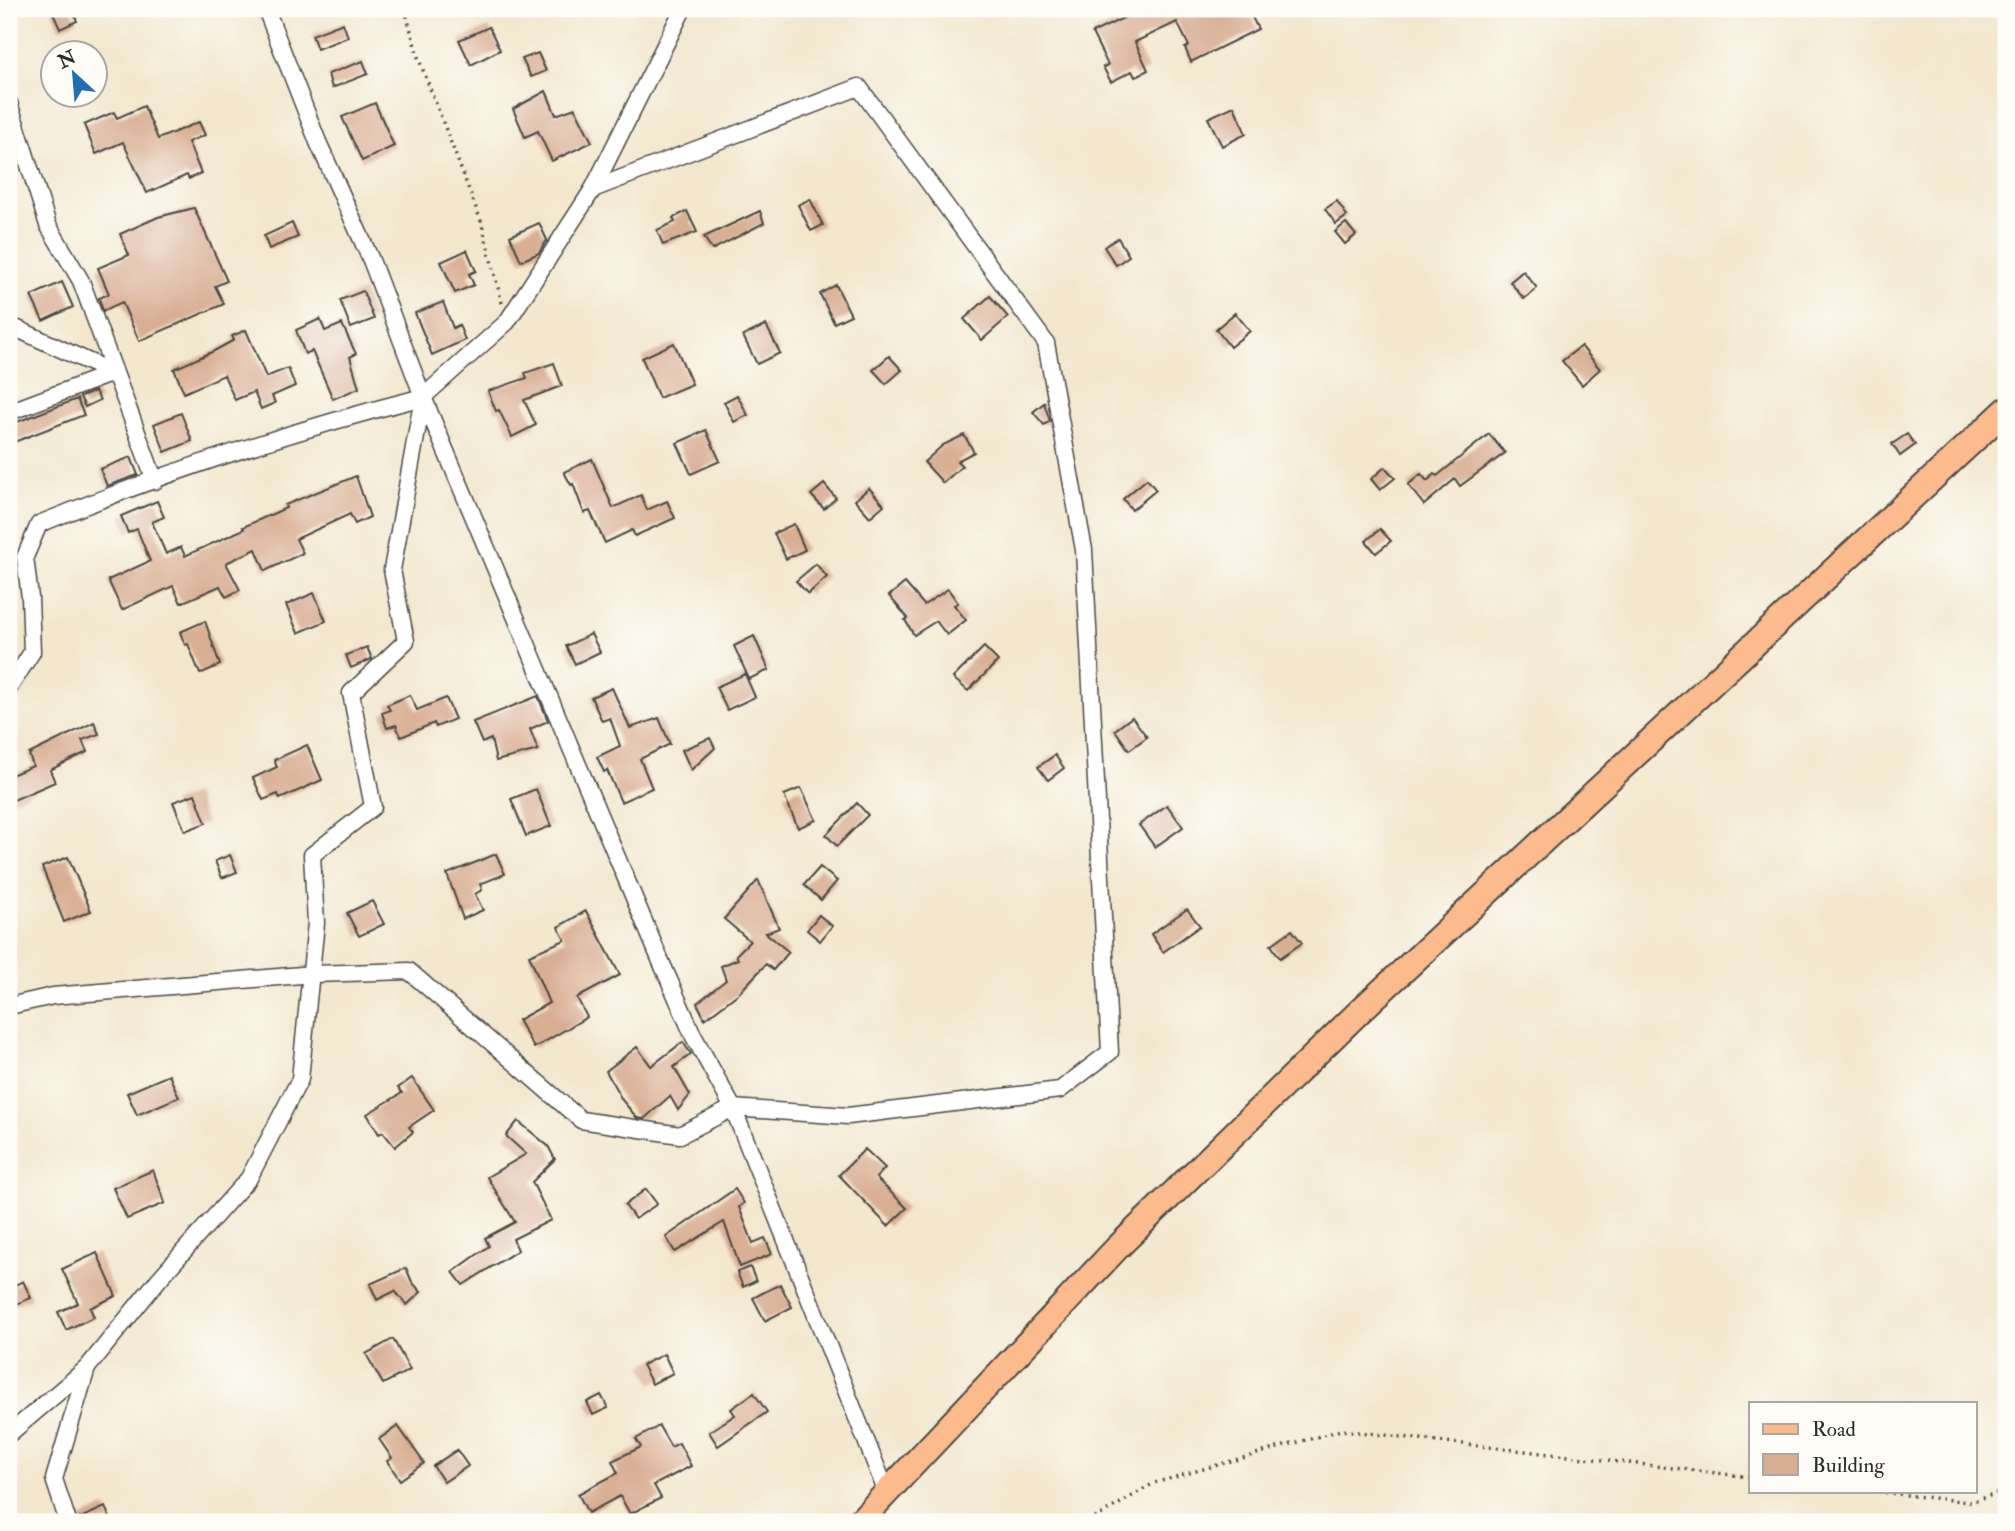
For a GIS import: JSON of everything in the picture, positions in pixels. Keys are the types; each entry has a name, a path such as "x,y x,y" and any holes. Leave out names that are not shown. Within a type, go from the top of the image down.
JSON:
{"main road":[{"path":"859,1522 1117,1248 1361,1010 2006,410"}],"street":[{"path":"266,9 318,142 371,260 423,397 659,957 693,1035 733,1108 887,1493"},
{"path":"9,688 32,652 25,557 39,524 324,422 423,397 507,322 593,189 683,9"},
{"path":"9,1006 52,996 313,974 409,971 581,1120 680,1135 733,1108 848,1116 1060,1090 1110,1052 1084,550 1046,343 859,87 593,189"},
{"path":"9,103 48,225 81,281 155,481"},
{"path":"9,325 113,373"},
{"path":"9,412 113,373"},
{"path":"9,1434 87,1368 159,1279 249,1178 300,1079 313,974 316,923 312,855 373,807 351,693 405,640 392,570 423,397"},
{"path":"68,1522 54,1479 87,1368"}],"path":[{"path":"405,9 418,57 481,221 507,322"},
{"path":"1089,1522 1154,1483 1341,1430 1749,1477"},
{"path":"1880,1492 1969,1502 2006,1491"}],"building":[{"path":"51,9 72,9 77,21 60,29"},
{"path":"1142,9 1248,9 1258,29 1191,62 1185,48 1189,46 1177,22 1135,42 1148,70 1135,77 1132,71 1111,82 1103,67 1108,65 1092,33"},
{"path":"343,23 348,37 317,49 312,35"},
{"path":"489,27 500,50 471,65 459,40"},
{"path":"538,53 546,71 531,77 522,59"},
{"path":"363,61 368,74 332,88 328,74"},
{"path":"546,91 556,115 575,108 592,142 552,161 538,131 525,137 513,109"},
{"path":"375,103 394,146 362,161 342,117"},
{"path":"144,106 158,139 199,122 205,135 188,142 201,173 189,179 187,175 147,193 123,142 96,154 84,125 114,112 117,118"},
{"path":"1234,106 1246,134 1222,146 1208,118"},
{"path":"810,199 823,225 811,231 798,205"},
{"path":"1337,201 1347,216 1336,224 1325,209"},
{"path":"194,208 227,281 215,286 224,304 139,341 122,302 103,311 99,298 109,294 98,268 129,255 120,234 158,217"},
{"path":"687,211 697,232 663,245 657,230 675,222 673,218"},
{"path":"760,211 764,223 712,250 704,237"},
{"path":"292,223 298,237 269,249 264,236"},
{"path":"539,223 547,240 539,253 521,261 510,236"},
{"path":"1346,223 1356,235 1345,244 1335,232"},
{"path":"1118,238 1129,256 1116,265 1104,247"},
{"path":"467,250 476,271 469,274 474,285 455,293 441,262"},
{"path":"1523,271 1537,288 1524,299 1510,282"},
{"path":"62,282 73,307 43,321 31,296"},
{"path":"836,285 851,315 834,323 820,294"},
{"path":"363,291 374,319 351,328 340,300"},
{"path":"990,296 1008,317 982,340 964,319"},
{"path":"443,302 453,328 459,325 465,340 432,355 415,313"},
{"path":"1235,313 1250,331 1230,347 1216,329"},
{"path":"320,319 325,331 342,324 356,354 350,357 359,388 333,399 312,351 305,354 296,330"},
{"path":"766,325 780,353 757,364 743,336"},
{"path":"246,330 266,377 288,368 295,386 272,396 275,403 261,409 254,392 235,400 224,375 184,393 174,369 214,351 234,340 232,336"},
{"path":"674,343 692,384 659,398 642,358"},
{"path":"1581,346 1600,369 1582,385 1562,361"},
{"path":"889,356 902,370 886,384 873,370"},
{"path":"554,363 562,386 524,400 536,425 512,437 499,410 496,411 488,391 527,378 525,373"},
{"path":"95,391 100,400 85,407 80,397"},
{"path":"737,395 748,415 734,422 724,402"},
{"path":"77,399 84,415 9,444 9,425"},
{"path":"1044,403 1050,421 1044,425 1033,412"},
{"path":"181,413 192,441 165,452 154,424"},
{"path":"706,430 720,461 691,474 677,443"},
{"path":"1489,434 1505,453 1460,486 1455,479 1424,505 1408,485 1421,474 1427,481 1435,474 1437,476"},
{"path":"1907,434 1915,445 1900,456 1892,444"},
{"path":"964,435 974,452 957,461 962,466 943,483 924,462 943,445"},
{"path":"131,457 138,475 107,486 100,469"},
{"path":"592,459 613,508 641,495 647,510 667,501 675,518 635,536 632,530 605,543 590,511 584,513 573,484 571,485 564,472"},
{"path":"1385,467 1395,478 1380,490 1371,479"},
{"path":"356,476 370,517 355,524 350,514 296,539 303,553 265,571 256,549 226,563 240,590 226,597 220,586 181,603 173,586 122,610 108,580 150,561 137,529 128,533 121,516 157,501 164,517 152,522 166,554 181,547 185,556 286,508 285,505"},
{"path":"1147,479 1156,490 1132,510 1123,499"},
{"path":"824,484 836,498 824,509 811,495"},
{"path":"869,488 884,505 870,517 855,500"},
{"path":"794,524 805,550 786,559 774,533"},
{"path":"1380,529 1391,541 1376,553 1366,541"},
{"path":"816,564 827,577 808,594 796,581"},
{"path":"905,583 924,605 948,589 958,603 954,605 966,620 947,635 936,621 914,635 905,620 908,618 889,596"},
{"path":"314,593 326,621 298,633 286,605"},
{"path":"205,621 220,665 200,674 180,632"},
{"path":"591,634 600,652 575,664 566,646"},
{"path":"754,636 769,670 749,679 734,646"},
{"path":"367,647 372,659 351,668 346,655"},
{"path":"984,647 998,661 968,691 953,678"},
{"path":"745,674 755,697 727,710 716,687"},
{"path":"612,688 630,728 659,718 670,744 640,759 652,788 621,802 607,770 604,772 597,757 620,746 610,718 602,721 591,697"},
{"path":"410,695 417,710 446,698 455,719 436,727 434,723 401,737 396,725 387,728 382,713 390,710 387,705"},
{"path":"538,696 548,721 530,729 538,750 496,761 491,739 482,743 473,722"},
{"path":"1132,717 1147,737 1129,750 1115,730"},
{"path":"94,722 99,734 82,740 87,752 50,770 55,782 9,802 9,776 33,766 29,754"},
{"path":"710,738 715,748 691,770 682,750"},
{"path":"307,745 322,780 280,799 278,794 263,800 253,778 277,767 274,760"},
{"path":"1055,755 1064,768 1048,780 1038,767"},
{"path":"801,788 816,820 798,828 784,795"},
{"path":"536,789 551,826 526,836 511,799"},
{"path":"195,794 206,823 185,831 173,802"},
{"path":"857,803 868,815 837,846 826,835"},
{"path":"1167,805 1183,827 1155,847 1139,825"},
{"path":"496,854 505,874 480,884 482,890 475,894 483,910 463,919 447,874"},
{"path":"230,855 237,872 222,878 215,861"},
{"path":"68,857 91,911 64,922 42,867"},
{"path":"820,867 837,881 821,900 804,885"},
{"path":"758,880 779,928 766,933 789,952 773,970 766,964 739,993 705,1019 697,1003 726,980 721,966 738,959 736,955 750,941 724,919"},
{"path":"372,901 384,924 359,936 347,913"},
{"path":"1187,909 1200,926 1163,952 1151,934"},
{"path":"586,911 620,975 577,998 587,1017 534,1048 518,1020 549,1003 529,955 565,940 558,927"},
{"path":"819,915 832,926 820,941 807,930"},
{"path":"1292,930 1302,943 1280,958 1271,945"},
{"path":"683,1042 691,1054 674,1067 690,1095 678,1110 670,1096 644,1119 637,1118 622,1100 606,1071 637,1047 651,1066"},
{"path":"169,1075 179,1097 137,1115 127,1093"},
{"path":"412,1078 434,1110 409,1127 413,1132 395,1147 383,1132 379,1134 367,1114 402,1093 398,1088"},
{"path":"518,1121 548,1146 555,1159 532,1182 551,1220 513,1239 518,1250 463,1285 453,1272 489,1246 485,1238 515,1222 487,1177 526,1154 506,1136"},
{"path":"865,1149 885,1168 876,1178 907,1208 888,1226 839,1175"},
{"path":"153,1170 165,1203 127,1219 113,1188"},
{"path":"646,1189 657,1204 635,1219 625,1205"},
{"path":"735,1189 744,1203 739,1207 753,1243 765,1238 772,1254 740,1267 724,1222 675,1252 666,1237"},
{"path":"97,1253 116,1296 90,1308 94,1317 66,1330 58,1312 78,1303 62,1269"},
{"path":"750,1267 756,1281 743,1287 737,1272"},
{"path":"406,1268 412,1282 421,1292 407,1305 395,1291 377,1300 370,1284"},
{"path":"23,1281 31,1298 14,1305 9,1288"},
{"path":"780,1284 792,1307 765,1321 753,1298"},
{"path":"393,1339 410,1370 383,1384 366,1354"},
{"path":"664,1354 673,1373 652,1384 642,1365"},
{"path":"754,1393 767,1412 718,1446 709,1432 735,1415 731,1409"},
{"path":"601,1395 608,1408 593,1415 587,1402"},
{"path":"398,1426 424,1463 400,1480 387,1461 392,1458 379,1439"},
{"path":"659,1426 671,1447 679,1443 691,1466 654,1485 661,1498 630,1514 620,1496 588,1513 578,1494 618,1473 612,1461 641,1447 636,1439"},
{"path":"457,1450 468,1466 444,1482 433,1466"},
{"path":"105,1507 112,1522 78,1522 78,1519"}]}
